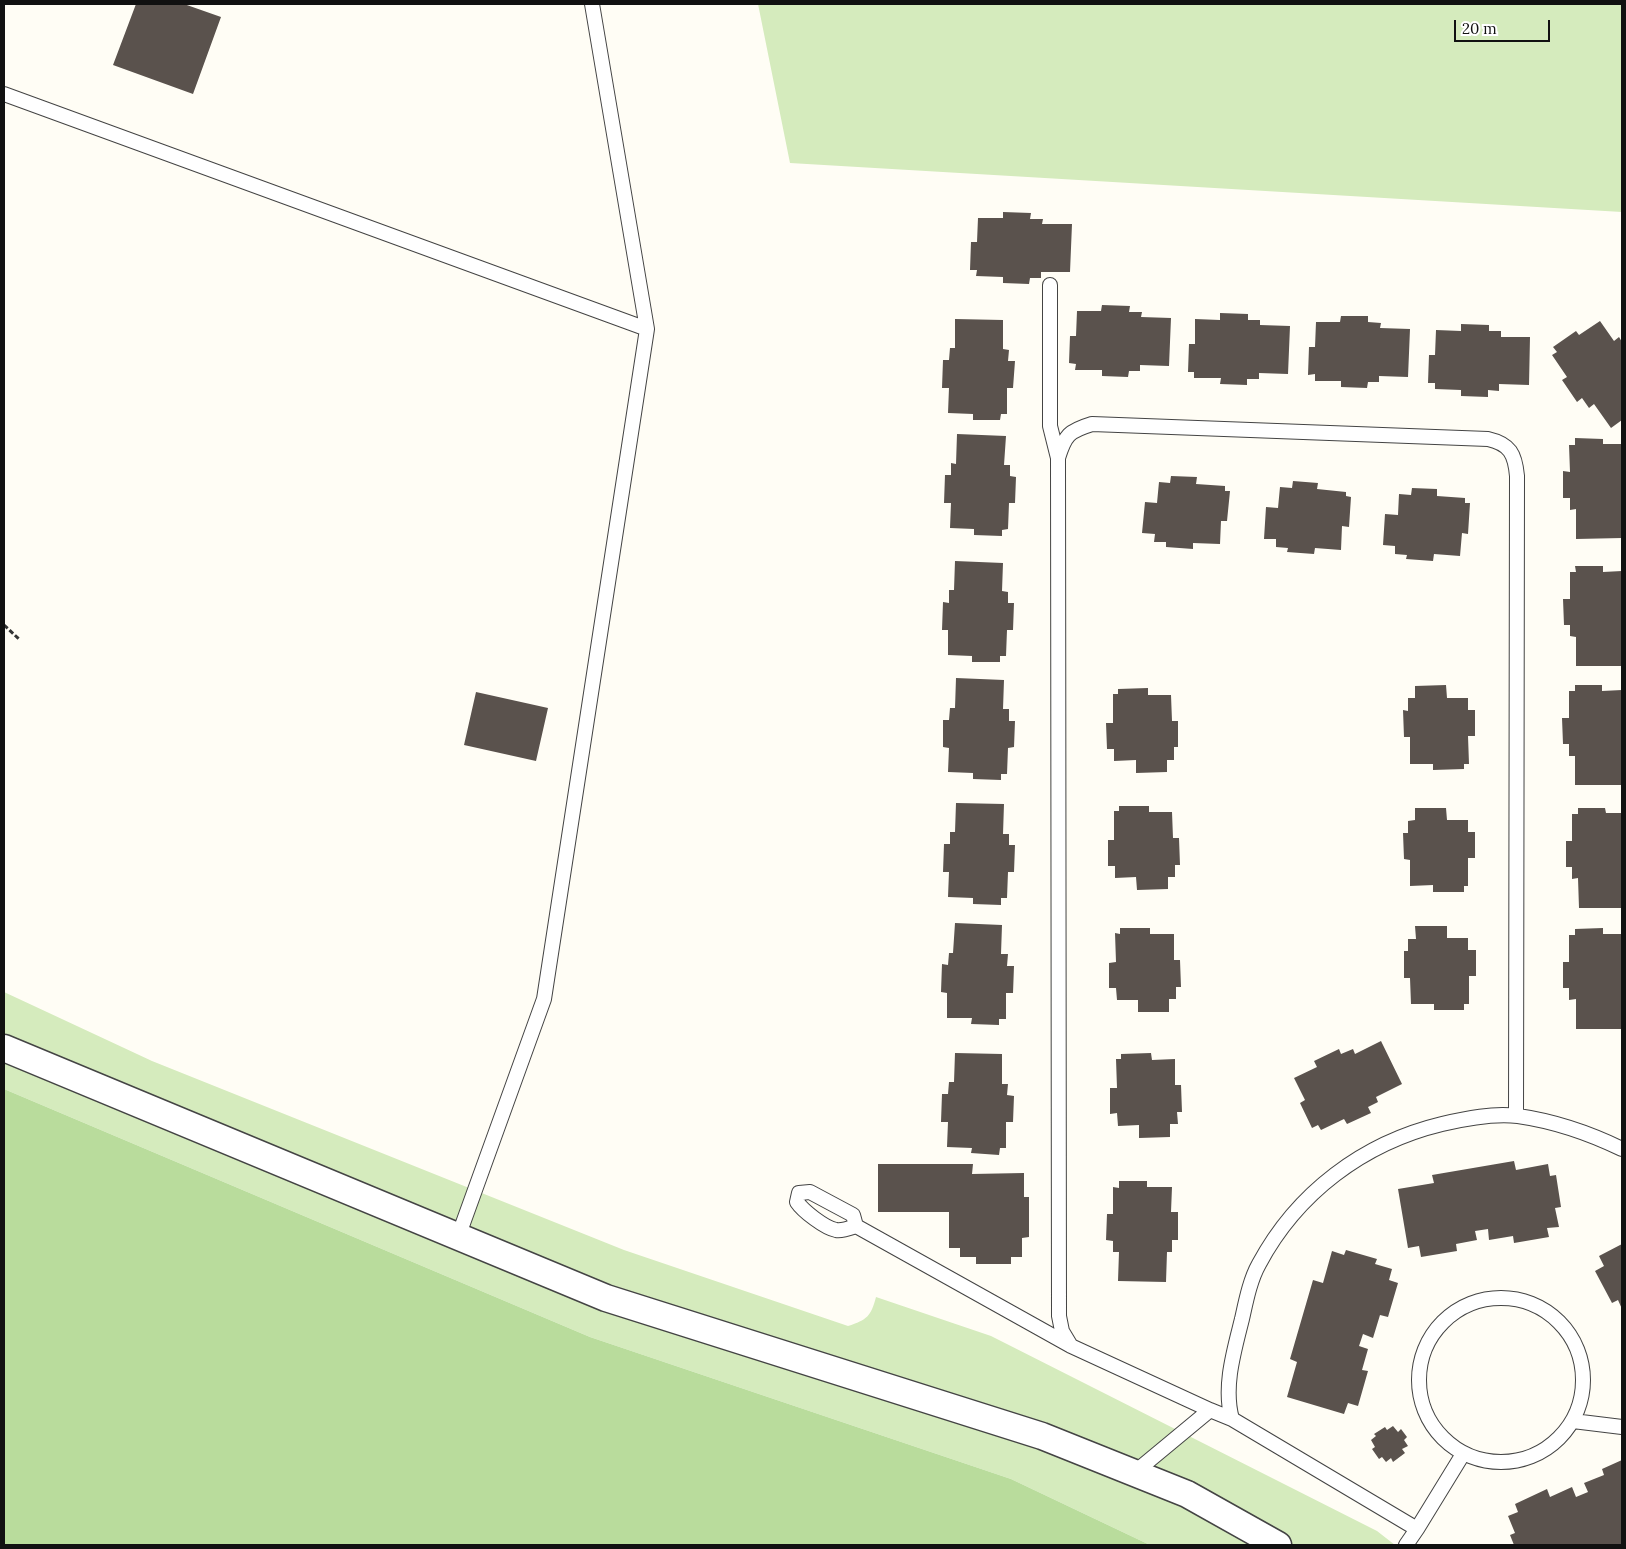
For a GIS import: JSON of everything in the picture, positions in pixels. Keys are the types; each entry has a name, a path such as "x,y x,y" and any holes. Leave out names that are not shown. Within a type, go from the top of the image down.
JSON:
{"street":[{"path":"4,1048 606,1298 1042,1436 1187,1494 1278,1545"}],"lane":[{"path":"458,1237 544,999 647,329 592,4"},
{"path":"4,94 647,329"},
{"path":"1050,286 1050,426 1058,458 1059,1316 1062,1331 1071,1346"},
{"path":"1058,458 1065,438 1076,429 1092,424 1488,439 1501,442 1510,450 1516,462 1517,476 1516,1116"},
{"path":"1232,1419 1228,1403 1233,1356 1244,1306 1258,1266 1282,1228 1322,1183 1369,1150 1415,1130 1470,1117 1516,1116 1560,1126 1622,1149"},
{"path":"856,1226 1071,1346 1232,1419 1417,1529"},
{"path":"1508,1298 1526,1301 1558,1320 1571,1335 1580,1356 1584,1375 1582,1400 1573,1422 1549,1448 1521,1461 1496,1463 1463,1454 1444,1441 1425,1414 1419,1391 1419,1369 1425,1348 1436,1329 1450,1315 1469,1304 1489,1299 1508,1298"},
{"path":"1134,1473 1210,1410"},
{"path":"1573,1422 1622,1427"},
{"path":"1406,1545 1463,1454"}],"path":[{"path":"4,625 20,640"}],"green space":[{"path":"758,4 1622,4 1622,212 790,163"},
{"path":"4,992 152,1061 624,1250 848,1326 860,1322 870,1313 876,1297 991,1336 1377,1531 1395,1545 1150,1545 1011,1479 590,1337 4,1089"},
{"path":"4,1089 590,1337 1011,1479 1150,1545 4,1545"}],"building":[{"path":"136,4 184,4 221,17 193,94 113,65"},
{"path":"1003,212 1031,213 1030,219 1043,219 1042,224 1072,224 1070,272 1041,272 1041,278 1030,278 1029,284 1003,283 1003,277 976,276 977,270 970,270 971,242 977,242 978,218 1003,218"},
{"path":"1102,305 1130,306 1129,312 1142,312 1141,317 1171,318 1169,366 1140,365 1140,371 1129,371 1128,377 1102,376 1102,370 1075,370 1076,364 1069,363 1070,336 1076,336 1077,311 1101,311"},
{"path":"1220,313 1248,314 1248,320 1260,320 1260,325 1290,326 1288,374 1259,373 1259,379 1247,379 1247,385 1220,384 1221,378 1194,378 1194,372 1188,372 1189,344 1195,344 1195,319 1220,320"},
{"path":"1341,316 1368,316 1368,322 1381,323 1380,328 1410,329 1408,377 1379,376 1379,382 1368,382 1367,388 1341,387 1341,381 1315,381 1315,374 1308,375 1309,347 1315,347 1316,322 1340,322"},
{"path":"955,319 1003,320 1003,349 1009,350 1008,361 1015,361 1013,388 1007,388 1007,414 1001,414 1000,420 973,420 973,414 948,413 949,388 942,388 943,360 949,360 950,348 955,348"},
{"path":"1600,321 1614,341 1619,337 1622,342 1622,420 1611,428 1594,404 1589,408 1582,398 1577,402 1562,380 1567,377 1552,355 1557,352 1553,347 1576,331 1579,335"},
{"path":"1461,324 1489,325 1489,331 1501,331 1501,337 1530,337 1529,385 1499,384 1499,391 1488,390 1488,397 1461,396 1461,390 1435,389 1435,383 1428,383 1429,355 1435,355 1436,330 1461,331"},
{"path":"957,434 1006,436 1004,465 1010,465 1010,476 1016,477 1015,503 1009,503 1008,529 1002,530 1002,536 974,535 974,529 950,528 951,503 944,503 945,475 951,475 951,463 956,464"},
{"path":"1575,438 1603,439 1603,444 1622,444 1622,538 1576,539 1576,509 1570,510 1570,498 1563,498 1563,471 1570,472 1569,445 1575,445"},
{"path":"1171,476 1197,477 1196,484 1225,486 1225,491 1230,491 1227,521 1221,521 1220,544 1193,543 1193,549 1166,547 1166,542 1154,542 1155,534 1142,533 1145,502 1157,503 1159,482 1170,483"},
{"path":"1293,481 1318,483 1317,489 1346,492 1346,496 1351,497 1349,527 1342,526 1341,550 1315,548 1314,554 1287,552 1288,548 1276,547 1276,539 1264,539 1266,507 1278,508 1280,487 1292,488"},
{"path":"1412,488 1437,489 1437,496 1465,498 1465,503 1470,503 1468,534 1462,533 1460,556 1434,554 1433,561 1406,559 1407,555 1395,554 1395,546 1383,545 1385,514 1398,515 1399,494 1411,495"},
{"path":"955,561 1003,563 1002,591 1008,592 1008,603 1014,603 1013,630 1007,630 1006,656 1000,656 1000,662 972,662 972,656 948,655 948,630 942,630 943,602 949,603 949,590 954,590"},
{"path":"1575,566 1603,566 1603,572 1622,571 1622,666 1576,666 1576,637 1570,636 1570,625 1564,625 1563,599 1570,599 1570,572 1576,572"},
{"path":"956,678 1004,680 1003,709 1009,709 1009,721 1015,721 1014,747 1008,748 1007,774 1001,774 1001,780 973,779 973,773 948,772 949,748 943,747 943,720 949,720 950,708 955,708"},
{"path":"1446,685 1447,698 1468,698 1468,710 1475,710 1475,736 1468,736 1469,764 1464,764 1464,769 1433,770 1433,764 1410,764 1410,737 1404,737 1403,710 1408,711 1408,698 1415,698 1415,686"},
{"path":"1575,685 1602,685 1602,691 1622,690 1622,785 1575,785 1575,756 1569,756 1569,744 1563,744 1562,718 1569,718 1569,691 1575,691"},
{"path":"1148,688 1148,695 1171,695 1172,721 1178,721 1178,747 1174,747 1174,760 1167,760 1167,772 1136,773 1136,760 1114,761 1114,749 1107,749 1106,723 1113,723 1113,694 1118,694 1118,689"},
{"path":"476,692 548,708 536,761 464,745"},
{"path":"956,803 1004,804 1003,834 1009,834 1009,845 1015,845 1014,872 1008,872 1007,898 1001,898 1001,905 973,904 973,898 948,897 949,872 943,872 944,844 950,844 950,832 955,832"},
{"path":"1119,806 1149,806 1149,812 1172,812 1173,838 1179,838 1180,865 1175,865 1175,877 1168,877 1168,889 1137,890 1136,877 1115,878 1115,866 1108,866 1108,840 1114,840 1114,811 1119,811"},
{"path":"1415,808 1446,808 1447,820 1468,820 1468,832 1475,832 1475,858 1468,858 1468,886 1464,886 1464,892 1433,892 1433,885 1410,886 1410,860 1404,859 1403,833 1408,833 1408,821 1415,820"},
{"path":"1578,808 1605,808 1606,813 1622,813 1622,908 1579,908 1578,878 1572,879 1572,867 1566,867 1566,841 1572,841 1572,814 1578,814"},
{"path":"955,923 1002,925 1001,954 1008,954 1007,966 1014,966 1013,993 1006,993 1006,1019 999,1019 999,1025 971,1024 972,1018 947,1018 947,993 941,992 942,964 948,965 949,953 953,953"},
{"path":"1415,926 1447,926 1447,938 1468,938 1468,950 1476,950 1476,976 1469,976 1469,1004 1464,1004 1464,1010 1434,1010 1434,1004 1411,1004 1410,978 1404,978 1404,951 1408,951 1408,939 1416,939"},
{"path":"1120,928 1150,928 1150,934 1174,934 1174,960 1180,960 1181,987 1176,987 1176,999 1169,999 1169,1012 1138,1012 1138,1000 1117,1000 1116,988 1109,988 1109,963 1116,962 1115,933 1120,934"},
{"path":"1603,928 1603,934 1622,934 1622,1029 1576,1029 1576,999 1569,1000 1569,988 1563,988 1563,962 1569,962 1569,935 1575,935 1575,929"},
{"path":"1381,1041 1402,1084 1376,1097 1378,1102 1368,1107 1371,1113 1347,1124 1344,1119 1321,1130 1318,1125 1312,1128 1300,1103 1305,1100 1294,1078 1317,1067 1314,1061 1339,1049 1341,1054 1353,1049 1355,1054"},
{"path":"955,1053 1002,1054 1002,1084 1008,1084 1007,1095 1014,1096 1013,1122 1006,1122 1006,1148 1000,1148 999,1155 971,1153 972,1148 947,1147 948,1122 941,1122 942,1094 948,1094 949,1082 954,1082"},
{"path":"1151,1053 1152,1060 1175,1059 1175,1085 1181,1085 1182,1112 1177,1112 1178,1124 1170,1124 1170,1137 1139,1138 1139,1125 1118,1126 1117,1113 1110,1114 1110,1088 1117,1088 1116,1059 1121,1059 1121,1054"},
{"path":"1514,1161 1516,1170 1548,1164 1550,1176 1556,1175 1561,1207 1555,1208 1559,1227 1547,1228 1549,1237 1514,1243 1513,1236 1489,1240 1488,1229 1475,1231 1477,1240 1456,1244 1457,1251 1421,1257 1419,1246 1408,1248 1398,1189 1434,1183 1432,1175"},
{"path":"878,1164 973,1164 972,1174 1024,1173 1024,1197 1029,1197 1029,1237 1022,1238 1022,1257 1011,1257 1011,1264 976,1264 976,1257 960,1257 960,1248 949,1248 949,1212 878,1212"},
{"path":"1119,1181 1147,1181 1147,1187 1172,1187 1171,1212 1178,1212 1178,1240 1172,1240 1172,1252 1167,1252 1166,1282 1118,1281 1119,1252 1113,1252 1113,1241 1106,1240 1107,1214 1113,1214 1113,1187 1119,1188"},
{"path":"1622,1244 1622,1309 1618,1300 1612,1303 1595,1271 1604,1266 1599,1256"},
{"path":"1346,1250 1377,1259 1375,1264 1392,1269 1389,1280 1398,1283 1388,1317 1380,1315 1373,1338 1363,1334 1359,1346 1368,1349 1362,1370 1368,1371 1358,1406 1348,1403 1344,1414 1287,1397 1297,1362 1290,1359 1313,1280 1323,1283 1332,1251 1344,1255"},
{"path":"1393,1426 1398,1432 1401,1429 1407,1437 1404,1440 1408,1446 1402,1449 1405,1453 1393,1462 1391,1458 1386,1462 1382,1457 1379,1459 1372,1449 1375,1447 1371,1440 1376,1436 1374,1434 1385,1427 1387,1430"},
{"path":"1622,1460 1622,1545 1514,1545 1510,1535 1515,1533 1508,1516 1518,1512 1515,1504 1547,1489 1550,1497 1572,1487 1576,1497 1588,1492 1584,1483 1604,1475 1602,1469"}]}
